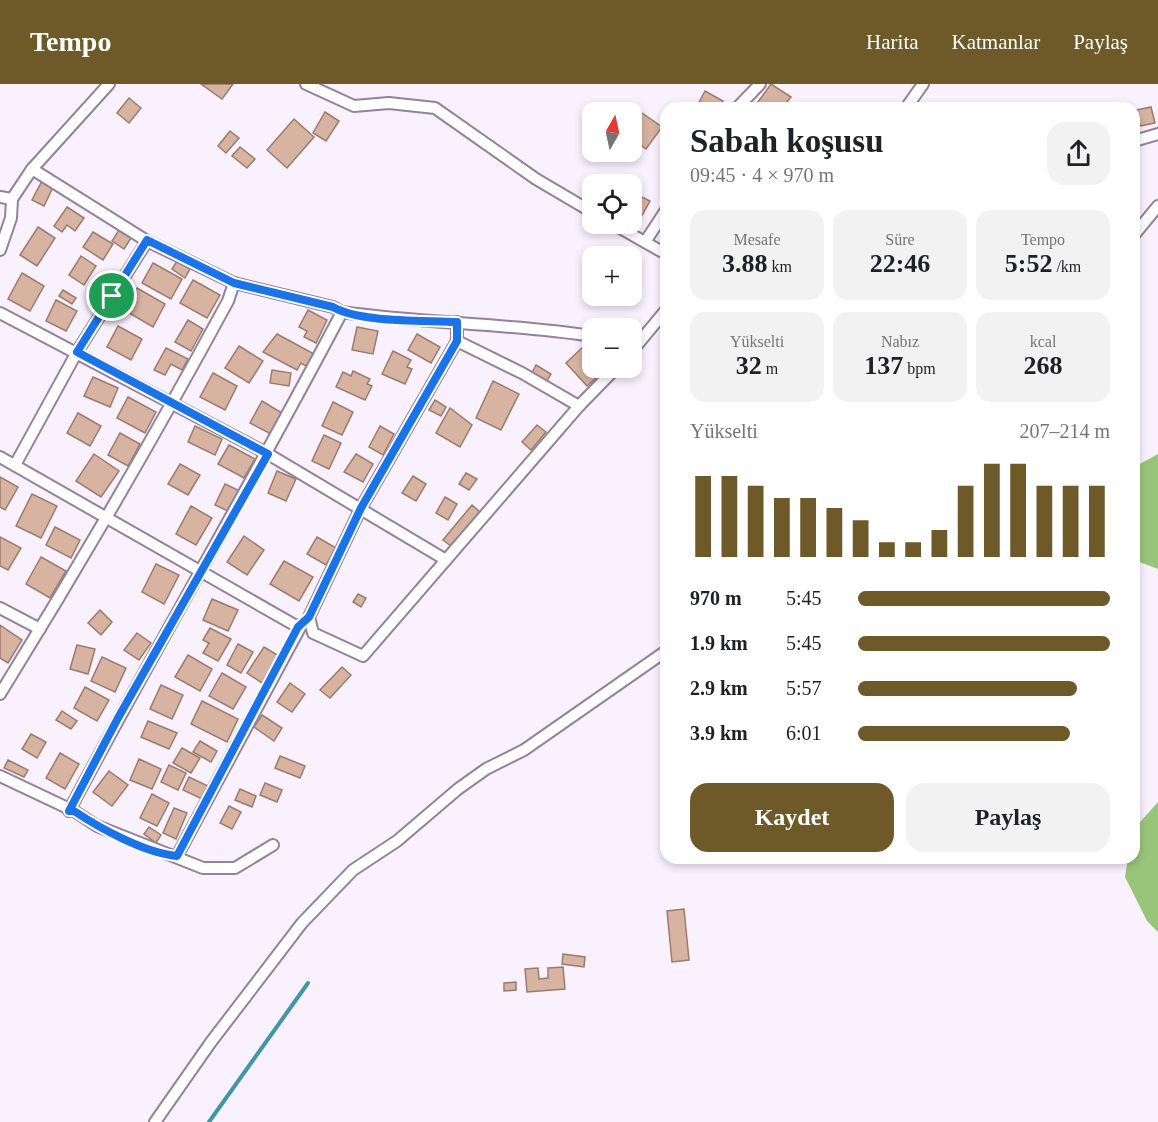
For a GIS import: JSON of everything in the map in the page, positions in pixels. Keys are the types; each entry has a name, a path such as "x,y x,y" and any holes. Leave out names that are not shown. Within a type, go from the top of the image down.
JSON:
{"street":[{"path":"0,250 11,218 12,200 32,169 109,84"},
{"path":"306,84 354,106 389,103 435,108 536,179 582,206"},
{"path":"743,102 760,84"},
{"path":"910,102 923,84"},
{"path":"1140,139 1158,134"},
{"path":"32,169 147,240 234,283 333,307 342,312 392,319 457,322 582,335"},
{"path":"0,197 12,200"},
{"path":"1140,228 1158,207"},
{"path":"645,242 660,219"},
{"path":"631,234 660,251"},
{"path":"15,465 77,352 147,240"},
{"path":"0,694 107,519 228,301 234,283"},
{"path":"69,811 118,718 268,454 342,312"},
{"path":"0,313 268,454 446,560"},
{"path":"642,337 660,317"},
{"path":"177,856 298,627 309,617 361,508 457,341 457,322"},
{"path":"457,341 522,373 579,406"},
{"path":"309,617 313,633 363,656 579,406 606,378"},
{"path":"0,457 298,627"},
{"path":"0,608 40,629"},
{"path":"155,1122 211,1042 302,923 353,870 397,841 458,789 486,769 533,744 660,655"},
{"path":"0,776 69,811 74,811 97,826 165,855 177,856 203,868 235,868 273,845"}],"green space":[{"path":"1158,454 1158,569 1140,562 1140,464"},
{"path":"1158,802 1158,932 1147,921 1125,877 1127,864 1140,864 1140,822"}],"building":[{"path":"201,84 233,84 222,99"},
{"path":"771,84 791,97 787,102 758,102"},
{"path":"705,91 723,101 722,102 699,102"},
{"path":"129,98 141,108 129,123 117,113"},
{"path":"1151,107 1155,123 1140,126 1140,109"},
{"path":"325,112 339,121 326,141 313,133"},
{"path":"642,113 660,126 660,130 646,149 642,146"},
{"path":"294,119 314,137 287,168 267,150"},
{"path":"230,131 239,138 226,153 218,146"},
{"path":"240,147 255,159 247,168 232,156"},
{"path":"43,179 54,185 44,206 32,200"},
{"path":"642,197 650,201 642,215"},
{"path":"67,207 84,218 75,231 67,225 62,232 54,226"},
{"path":"38,227 55,238 37,266 20,255"},
{"path":"119,230 131,238 124,249 112,241"},
{"path":"93,232 113,244 103,260 83,247"},
{"path":"81,256 96,266 84,285 69,275"},
{"path":"177,261 190,269 185,278 172,269"},
{"path":"153,263 182,279 171,299 142,283"},
{"path":"22,273 44,286 30,311 8,299"},
{"path":"104,275 115,282 105,298 94,291"},
{"path":"193,280 220,295 207,318 180,303"},
{"path":"137,288 165,304 153,327 124,310"},
{"path":"63,290 76,298 72,304 59,296"},
{"path":"56,300 77,311 66,331 46,321"},
{"path":"308,310 327,320 316,343 304,337 307,331 299,327"},
{"path":"188,320 203,329 191,351 175,342"},
{"path":"118,326 142,339 131,360 107,347"},
{"path":"357,327 378,331 373,354 352,350"},
{"path":"277,334 316,355 309,368 301,363 297,370 263,352"},
{"path":"417,334 440,347 431,363 408,350"},
{"path":"239,346 263,361 249,383 225,368"},
{"path":"166,348 188,359 182,370 171,364 165,375 154,370"},
{"path":"582,348 582,378 596,378 587,386 566,363"},
{"path":"393,351 411,360 407,367 412,369 405,384 382,374"},
{"path":"536,365 551,374 545,384 531,375"},
{"path":"272,370 291,373 289,386 270,383"},
{"path":"353,371 370,379 367,384 372,386 365,400 336,387 343,372 351,376"},
{"path":"213,373 237,386 225,410 200,397"},
{"path":"93,377 118,388 110,407 84,396"},
{"path":"493,381 519,394 501,430 476,418"},
{"path":"128,397 156,412 145,433 117,418"},
{"path":"435,400 446,407 441,416 429,410"},
{"path":"262,401 282,413 271,434 250,423"},
{"path":"333,402 353,412 342,435 322,426"},
{"path":"450,408 472,425 460,447 436,433"},
{"path":"78,413 101,426 90,446 67,433"},
{"path":"537,425 546,432 531,450 522,442"},
{"path":"195,426 222,439 215,455 188,442"},
{"path":"380,426 394,434 383,455 369,447"},
{"path":"120,433 140,444 128,466 108,455"},
{"path":"324,435 341,443 329,469 312,461"},
{"path":"229,445 255,459 244,478 218,464"},
{"path":"94,454 119,471 101,497 76,481"},
{"path":"356,454 373,464 363,482 344,472"},
{"path":"180,464 200,475 188,495 168,484"},
{"path":"277,471 296,479 286,501 268,493"},
{"path":"466,473 477,479 469,490 459,484"},
{"path":"413,476 426,484 416,501 402,493"},
{"path":"0,477 18,487 5,510 0,507"},
{"path":"225,484 240,491 230,512 215,505"},
{"path":"32,494 57,506 41,538 16,526"},
{"path":"445,497 457,504 448,520 436,513"},
{"path":"472,505 480,512 452,547 443,540"},
{"path":"191,506 212,518 196,545 176,534"},
{"path":"55,527 80,540 71,558 46,545"},
{"path":"244,536 264,550 247,575 227,562"},
{"path":"0,537 21,548 8,570 0,566"},
{"path":"317,537 336,548 326,565 307,554"},
{"path":"41,557 66,571 50,598 26,584"},
{"path":"284,561 313,577 299,601 270,584"},
{"path":"156,564 179,575 164,604 142,592"},
{"path":"358,594 366,598 361,607 353,602"},
{"path":"212,599 238,610 228,631 203,620"},
{"path":"100,610 112,622 101,635 88,623"},
{"path":"0,625 22,640 8,663 0,658"},
{"path":"210,628 231,639 218,661 203,653 209,643 203,640"},
{"path":"137,633 151,643 139,660 124,650"},
{"path":"238,644 253,652 241,673 227,665"},
{"path":"77,645 95,649 88,674 70,669"},
{"path":"264,647 279,656 262,683 247,673"},
{"path":"188,655 212,669 200,691 175,677"},
{"path":"102,657 126,668 115,692 91,681"},
{"path":"342,667 351,675 330,698 320,690"},
{"path":"222,673 246,687 233,709 209,696"},
{"path":"290,683 305,694 292,712 277,702"},
{"path":"161,685 183,695 172,719 150,709"},
{"path":"85,687 109,700 97,721 74,708"},
{"path":"202,701 238,719 227,742 191,724"},
{"path":"62,711 77,721 71,729 56,720"},
{"path":"262,715 282,728 274,741 254,727"},
{"path":"148,721 177,733 169,749 141,737"},
{"path":"31,734 46,742 37,758 22,749"},
{"path":"200,741 217,751 211,762 193,752"},
{"path":"182,748 200,758 191,773 173,763"},
{"path":"60,753 79,764 65,789 46,778"},
{"path":"280,756 305,766 300,778 275,768"},
{"path":"139,759 161,769 152,789 130,780"},
{"path":"8,760 28,770 24,777 4,768"},
{"path":"169,765 186,773 178,790 161,782"},
{"path":"109,771 128,785 112,806 93,792"},
{"path":"189,777 208,786 202,799 183,790"},
{"path":"265,783 282,790 277,802 260,795"},
{"path":"240,789 256,796 252,807 235,800"},
{"path":"152,794 169,803 157,826 140,818"},
{"path":"229,806 241,812 232,829 220,823"},
{"path":"174,808 187,813 176,839 163,833"},
{"path":"149,827 161,835 156,843 144,834"},
{"path":"684,909 689,960 672,962 667,911"},
{"path":"563,954 585,957 584,967 562,964"},
{"path":"563,967 565,989 527,992 525,969 538,968 539,979 548,978 548,968"},
{"path":"516,982 516,990 504,991 504,983"}],"waterway":[{"path":"209,1122 308,983"}],"route":[{"path":"147,240 234,283 333,307 342,312 392,319 457,322 457,341 361,508 309,617 298,627 177,856 165,855 97,826 74,811 69,811 118,718 268,454 77,352 112,296 147,240"}]}
